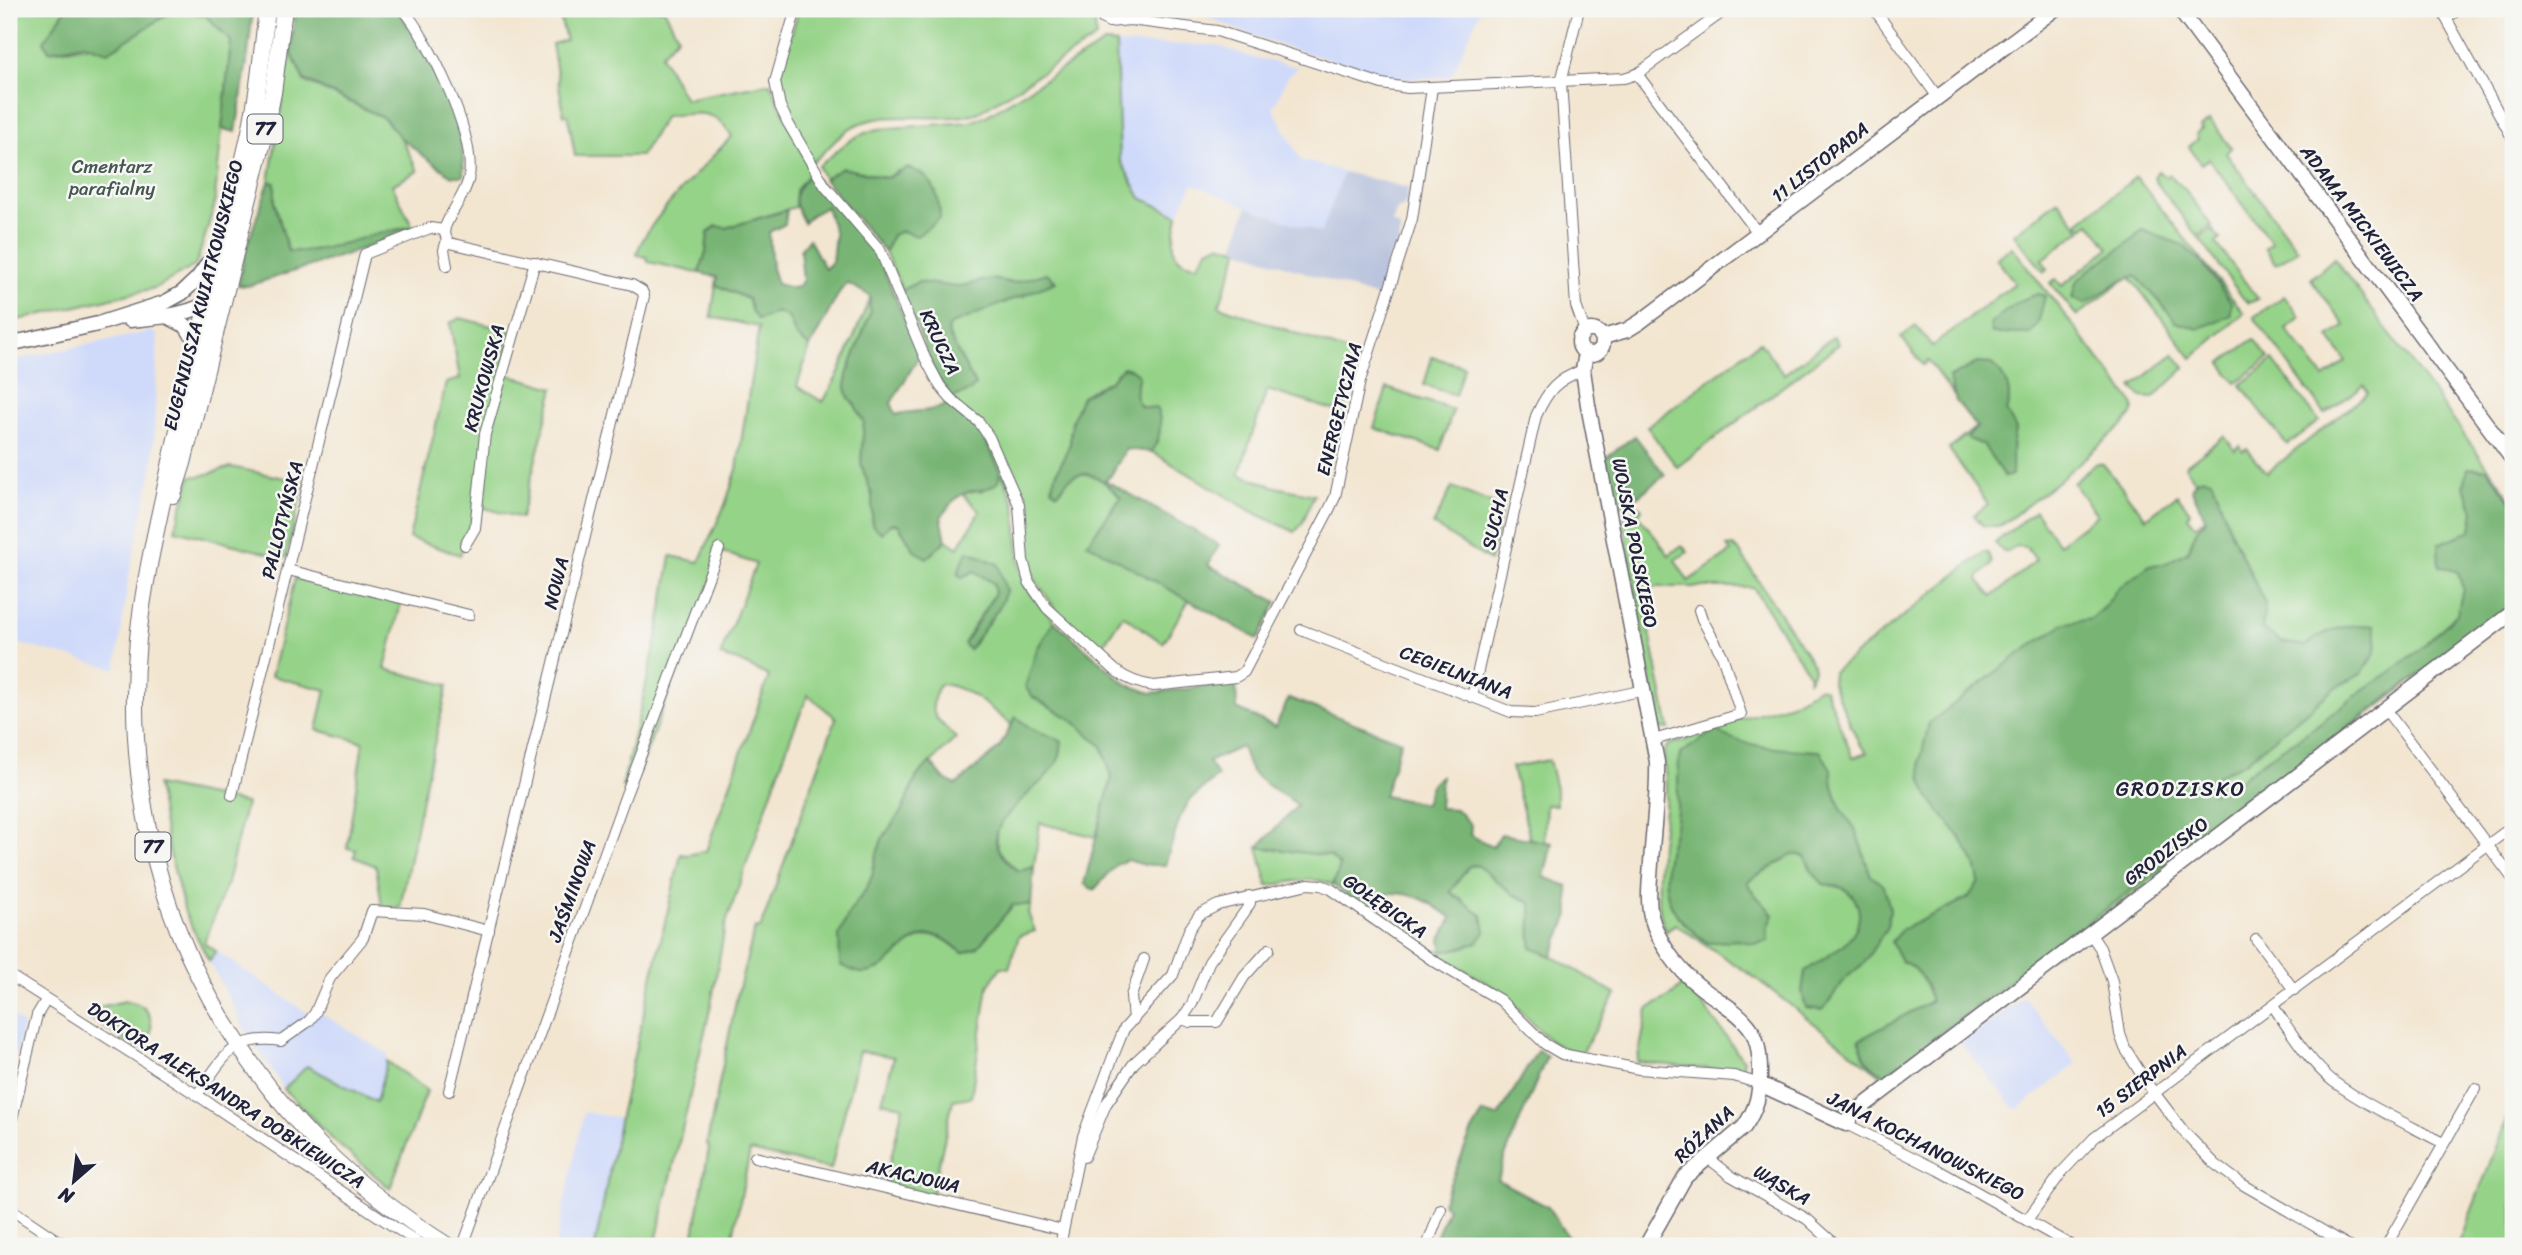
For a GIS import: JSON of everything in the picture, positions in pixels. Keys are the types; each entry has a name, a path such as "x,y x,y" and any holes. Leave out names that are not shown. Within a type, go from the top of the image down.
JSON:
{"main road":[{"name":"EUGENIUSZA KWIATKOWSKIEGO","path":"267,9 252,119 197,343 157,522 142,608 135,677 137,752 146,817 162,880 180,933 207,993 278,1101 329,1156 388,1206 448,1246"},
{"name":"EUGENIUSZA KWIATKOWSKIEGO","path":"153,547 183,463 270,109 284,9"}],"street":[{"path":"403,9 418,28 448,90 469,146 467,185 445,235 447,266"},
{"name":"KRUCZA","path":"796,9 775,82 780,106 824,186 880,250 925,358 940,387 979,422 989,437 1019,505 1023,560 1029,582 1056,617 1125,678 1154,686 1194,681"},
{"path":"1100,9 1103,19 1109,22 1129,20 1217,31 1382,84 1432,88 1624,78 1637,74 1714,13 1727,9"},
{"path":"1578,9 1561,82 1576,306 1585,331"},
{"path":"1874,9 1937,96"},
{"name":"11 LISTOPADA","path":"1603,337 1633,326 2055,9"},
{"name":"ADAMA MICKIEWICZA","path":"2179,9 2513,460"},
{"path":"2441,9 2513,139"},
{"path":"2447,18 2459,9"},
{"path":"1637,74 1758,233"},
{"name":"ENERGETYCZNA","path":"1194,681 1236,677 1244,672 1335,497 1358,391 1412,219 1432,88"},
{"name":"PALLOTYŃSKA","path":"232,795 365,254 430,228 445,235"},
{"name":"NOWA","path":"445,235 462,247 632,285 642,290 643,296 449,1091"},
{"path":"166,309 198,278 222,244"},
{"name":"KRUKOWSKA","path":"465,545 475,528 485,434 535,262"},
{"path":"9,344 166,309 207,304 225,291"},
{"path":"207,304 216,326"},
{"path":"166,309 186,326 197,343"},
{"path":"1596,330 1603,337 1604,343 1598,352 1586,353 1579,344 1579,338 1585,331 1596,330"},
{"name":"WOJSKA POLSKIEGO","path":"1586,353 1583,370 1654,740 1658,778 1649,889 1651,917 1667,948 1689,977 1749,1026 1758,1050 1760,1084"},
{"name":"SUCHA","path":"1472,697 1536,416 1545,396 1561,379 1583,370"},
{"name":"JAŚMINOWA","path":"463,1246 625,797 719,549"},
{"path":"288,570 469,615"},
{"path":"1654,740 1741,713 1723,655 1699,610"},
{"name":"GRODZISKO","path":"1846,1124 1853,1114 2513,612"},
{"name":"CEGIELNIANA","path":"1301,629 1496,707 1523,714 1645,690"},
{"path":"2385,709 2513,879"},
{"name":"15 SIERPNIA","path":"2027,1220 2062,1172 2094,1138 2513,826"},
{"name":"GOŁĘBICKA","path":"1060,1246 1083,1136 1124,1029 1173,975 1189,930 1199,915 1218,905 1249,896 1308,884 1331,889 1432,960 1500,1000 1545,1044 1562,1054 1639,1069 1734,1076 1760,1084"},
{"path":"1075,1177 1106,1104 1135,1063 1182,1019 1192,1004 1209,962 1250,903 1249,896"},
{"path":"197,1095 221,1061 239,1045 261,1038 281,1041 309,1021 330,978 363,938 372,911 424,914 489,931"},
{"path":"2090,933 2100,948 2112,981 2120,1034 2125,1048 2154,1093 2184,1132 2215,1164 2266,1200 2349,1246"},
{"path":"2256,939 2294,990"},
{"path":"1182,1019 1190,1022 1217,1022 1244,977 1269,949"},
{"path":"1133,1020 1131,996 1144,959"},
{"name":"DOKTORA ALEKSANDRA DOBKIEWICZA","path":"9,975 197,1095 423,1246"},
{"path":"9,1131 37,1016 46,1000"},
{"path":"2273,1006 2305,1052 2333,1081 2443,1143"},
{"name":"JANA KOCHANOWSKIEGO","path":"1760,1084 1938,1170 2072,1246"},
{"name":"RÓŻANA","path":"1646,1246 1685,1177 1744,1127 1757,1106 1760,1084"},
{"path":"2386,1246 2476,1089"},
{"name":"AKACJOWA","path":"755,1157 1063,1230"},
{"name":"WĄSKA","path":"1707,1157 1731,1176 1807,1219 1837,1246"},
{"path":"9,1208 57,1244 72,1246"},
{"path":"1427,1246 1441,1209"}],"shaded area":[{"path":"1189,9 1481,9 1451,76 1407,79 1289,48"},
{"path":"1116,44 1216,45 1251,57 1298,67 1288,76 1273,108 1301,160 1344,172 1321,234 1193,184 1178,215 1141,199 1120,160"},
{"path":"1344,172 1408,188 1406,202 1397,209 1392,223 1400,227 1399,240 1394,253 1389,256 1385,269 1388,272 1379,298 1234,248 1247,207 1321,233"},
{"path":"152,331 158,336 153,465 129,575 116,669 9,641 9,361"},
{"path":"216,951 309,1014 323,1014 388,1054 376,1103 307,1066 284,1089 247,1033 209,961"},
{"path":"2024,997 2077,1064 2016,1110 1961,1043"},
{"path":"9,1014 23,1024 9,1088"},
{"path":"584,1112 619,1118 595,1246 555,1246"}],"green space":[{"name":"Cmentarz parafialny","path":"9,9 66,9 44,41 49,51 91,46 108,52 176,9 206,16 231,41 214,207 196,265 155,288 9,322"},
{"path":"66,9 176,9 108,52 84,44 49,51 44,41"},
{"path":"183,9 253,9 236,132 222,129 231,41 206,16"},
{"path":"296,9 395,9 402,15 434,72 453,114 463,156 463,176 452,176 425,157 401,138 384,118 304,80 290,50"},
{"path":"558,9 664,9 678,36 661,55 685,99 770,83 811,172 796,190 795,207 726,228 716,226 708,233 706,252 699,273 648,262 647,257 637,255 641,243 663,211 732,136 725,126 711,116 665,116 641,156 575,156 568,115 564,115 552,44 566,40"},
{"path":"799,9 1094,9 1096,38 979,112 964,116 900,117 869,121 848,129 812,162 787,109 778,78"},
{"path":"1104,43 1116,44 1120,160 1141,198 1178,215 1174,248 1180,259 1198,265 1208,249 1219,244 1239,250 1219,306 1359,356 1343,413 1267,390 1239,474 1276,487 1314,495 1302,524 1295,532 1251,511 1152,452 1158,441 1147,409 1136,398 1137,383 1118,371 1110,381 1090,391 1070,433 1070,444 1052,489 1058,493 1068,480 1083,474 1104,482 1121,498 1087,543 1189,600 1163,643 1123,615 1100,649 1060,616 1035,579 1028,558 1026,521 1020,501 952,398 970,391 975,385 949,336 948,329 952,324 1002,302 1024,296 1047,273 1013,283 991,279 957,287 918,282 902,290 885,252 891,235 902,231 899,170 887,178 848,170 824,179 818,166 851,140 867,132 970,122 986,116"},
{"path":"290,50 304,81 384,118 401,138 418,171 392,185 413,227 335,246 288,251 275,204 275,183 269,182"},
{"path":"2210,120 2231,148 2226,153 2298,250 2276,264 2265,248 2272,243 2209,159 2201,164 2189,147 2198,139 2196,134 2203,129 2201,127"},
{"path":"842,168 887,178 907,168 916,171 933,186 940,218 917,236 902,231 892,235 885,252 824,179"},
{"path":"2158,171 2165,177 2169,174 2186,191 2212,226 2197,236 2156,182 2154,177"},
{"path":"811,172 837,209 860,230 875,249 920,355 891,403 896,415 931,410 950,402 978,424 1000,470 998,482 993,486 966,493 950,505 941,517 946,540 927,558 915,551 898,524 891,523 882,533 872,525 872,495 861,464 864,422 846,388 847,375 870,313 870,296 847,283 810,347 796,336 788,317 777,312 758,320 748,299 716,285 717,277 699,273 706,252 708,233 717,226 726,228 787,210 785,224 769,232 772,268 777,284 792,288 798,287 803,280 800,250 809,239 825,269 832,262 835,234 826,207 811,215 804,223 795,201 800,185"},
{"path":"2136,177 2244,313 2192,358 2129,276 2077,316 2050,283 2056,279 2062,286 2109,248 2090,223 2083,228 2078,223"},
{"path":"269,182 275,183 275,204 288,251 335,246 413,227 363,249 248,286 238,285 246,248"},
{"path":"2058,200 2081,230 2042,260 2048,269 2044,272 2014,234"},
{"path":"2212,229 2220,239 2216,243 2258,299 2249,303 2243,298 2199,238"},
{"path":"2142,230 2183,245 2203,264 2231,302 2231,315 2198,329 2176,322 2136,276 2120,281 2085,304 2072,298 2076,282"},
{"path":"2012,247 2133,403 2134,409 2124,424 2003,524 1983,526 1974,515 1988,504 1949,449 1977,426 1928,361 1923,365 1901,337 1916,326 1932,346 2015,283 1996,258"},
{"path":"2334,258 2513,501 2513,604 1844,1115 1837,1111 1882,1076 1758,980 1675,924 1666,932 1658,897 1666,784 1664,751 1669,744 1685,741 1697,731 1791,704 1820,687 1825,689 1853,758 1867,753 1859,743 1832,683 1833,672 1984,552 1988,553 1992,562 1991,566 1980,574 1978,580 1992,596 1997,593 2036,560 2026,547 2017,546 2008,552 1995,543 2035,511 2059,544 2097,515 2073,483 2097,463 2103,464 2146,518 2177,495 2190,511 2188,517 2195,526 2215,512 2185,466 2224,436 2235,450 2240,446 2243,451 2247,449 2267,473 2368,393 2364,385 2325,414 2254,317 2284,296 2300,317 2286,329 2324,378 2346,361 2329,337 2345,326 2311,279"},
{"path":"1047,273 1056,282 952,324 948,329 949,336 975,385 970,391 952,398 937,378 902,290 918,282 957,287 991,279 1013,283"},
{"path":"716,285 748,299 752,312 777,312 789,317 796,336 810,347 797,386 823,402 839,373 871,296 870,313 847,375 846,388 864,422 861,463 872,495 872,525 898,524 915,551 927,558 946,540 958,548 980,511 962,494 982,491 1000,470 1015,504 1020,569 1027,588 1054,621 1037,649 1033,697 1071,719 1102,746 1112,777 1096,837 1040,823 1034,867 1019,872 1001,853 996,835 1009,813 1053,768 1060,756 1061,742 1030,728 1016,717 1012,725 970,694 940,684 933,708 938,719 956,738 917,776 903,809 875,860 867,888 849,913 880,969 906,946 930,936 939,937 963,953 977,948 1013,905 1031,905 1028,913 1035,931 1019,936 1009,968 1001,967 988,986 971,1097 953,1100 932,1195 885,1184 903,1106 882,1102 894,1057 859,1051 831,1169 750,1151 731,1246 692,1246 709,1148 707,1143 737,996 755,928 760,929 836,718 808,695 791,736 725,926 711,1005 655,1246 595,1246 621,1111 681,854 706,851 769,676 738,661 720,656 756,564 722,552 632,790 622,787 657,638 671,556 699,562 725,505 737,469 759,327 711,317","holes":["977,554 1006,590 972,629 995,593 993,583 974,571 964,577"]},
{"path":"2038,294 2045,296 2038,324 2031,334 1992,334 1990,324 2018,302"},
{"path":"460,318 511,331 471,525 460,555 409,538 446,383 460,379 450,323"},
{"path":"1834,336 1839,344 1677,467 1647,427 1760,342 1784,374"},
{"path":"2254,339 2269,358 2236,383 2221,363"},
{"path":"2174,354 2185,368 2153,398 2141,397 2132,387"},
{"path":"1432,357 1464,366 1455,395 1424,385"},
{"path":"2273,360 2319,421 2287,445 2241,385"},
{"path":"1977,363 1993,364 2002,375 2009,392 2006,411 2016,429 2012,446 2012,475 2004,477 1984,446 1967,438 1977,427 1956,401 1949,378"},
{"path":"1123,367 1139,375 1136,399 1141,407 1156,408 1160,430 1152,452 1126,449 1111,475 1105,480 1219,545 1208,565 1277,602 1258,639 1087,543 1121,498 1104,482 1090,475 1075,475 1057,493 1052,489 1070,444 1072,421 1082,396 1110,381"},
{"path":"506,374 554,388 521,518 481,507 490,439"},
{"path":"1387,388 1453,410 1440,450 1374,428"},
{"path":"1635,436 1665,475 1630,502 1617,507 1605,458"},
{"path":"231,467 304,482 286,558 175,530 191,476 201,476"},
{"path":"2468,468 2487,469 2513,504 2513,604 1886,1074 1871,1065 1864,1056 1859,1040 1931,1001 1921,977 1901,961 1891,942 1901,930 1968,898 1979,882 1975,864 1959,836 1929,798 1922,780 1920,762 1929,723 2065,623 2091,619 2106,606 2116,590 2150,565 2164,564 2187,552 2197,529 2206,520 2191,488 2197,480 2205,478 2213,481 2231,532 2265,604 2262,629 2282,642 2305,646 2337,628 2374,626 2377,645 2374,655 2361,674 2335,688 2247,761 2217,776 2209,786 2212,793 2233,786 2259,764 2395,669 2457,614 2463,589 2458,572 2439,566 2438,544 2471,531 2474,510 2464,487"},
{"path":"1452,487 1503,508 1490,561 1433,525"},
{"path":"1639,506 1642,509 1638,514 1669,555 1682,545 1688,552 1675,560 1688,581 1731,552 1727,547 1733,546 1739,551 1813,664 1814,670 1808,681 1809,674 1753,587 1641,587 1669,729 1659,728 1623,519"},
{"path":"968,551 998,564 1006,591 1000,606 969,650 964,644 995,593 993,583 974,571 963,577 958,575"},
{"path":"295,578 401,603 385,669 448,685 400,908 382,907 376,866 354,857 356,850 347,848 363,742 317,730 326,690 271,676"},
{"path":"1054,621 1126,684 1151,693 1236,683 1237,709 1275,727 1289,698 1401,741 1384,796 1425,804 1431,784 1441,776 1439,808 1456,809 1471,825 1470,835 1493,847 1501,834 1552,843 1544,877 1568,886 1569,915 1552,956 1532,948 1531,903 1513,894 1477,865 1469,866 1450,892 1482,915 1485,932 1477,943 1443,952 1441,939 1452,918 1430,903 1407,894 1389,893 1376,917 1333,885 1340,866 1330,856 1258,847 1298,805 1253,772 1241,747 1208,762 1218,776 1189,801 1180,818 1165,865 1145,865 1127,860 1117,864 1094,890 1084,884 1112,777 1102,746 1071,719 1033,697 1025,687 1037,649"},
{"path":"1016,717 1030,728 1062,741 1060,756 1053,768 1009,813 996,835 1001,853 1018,871 1034,867 1031,905 1013,905 977,948 963,953 943,938 928,936 918,938 872,972 861,973 840,965 839,935 849,913 867,888 882,839 903,809 917,776 930,762 944,779 956,785 999,748"},
{"path":"1715,730 1752,744 1820,751 1831,769 1840,807 1856,831 1871,876 1884,886 1890,910 1887,927 1864,963 1846,978 1823,1010 1806,1008 1802,992 1805,971 1844,944 1857,926 1859,915 1851,894 1839,887 1823,884 1811,870 1805,856 1792,854 1747,882 1773,915 1767,928 1768,941 1756,944 1737,940 1708,943 1685,924 1671,905 1665,882 1676,822 1680,754"},
{"path":"1549,760 1556,789 1556,805 1546,805 1544,842 1530,839 1512,767"},
{"path":"157,785 246,803 227,883 204,943 216,951 209,961 185,913 166,838"},
{"path":"1258,847 1330,856 1341,866 1333,885 1309,880 1268,886"},
{"path":"1477,865 1513,894 1531,903 1532,948 1552,956 1616,994 1582,1053 1562,1048 1550,1041 1506,996 1428,949 1444,950 1467,946 1485,932 1462,899 1450,892 1469,866"},
{"path":"1683,984 1694,993 1744,1061 1741,1072 1637,1062 1648,1009 1672,995"},
{"path":"125,1001 138,1004 150,1017 150,1037 138,1049 86,1016 90,1009"},
{"path":"1538,1050 1547,1056 1505,1156 1498,1180 1548,1207 1571,1243 1570,1246 1432,1246 1448,1208 1442,1203 1471,1133 1483,1113 1498,1117"},
{"path":"387,1061 427,1091 390,1188 333,1140 284,1089 307,1066 376,1102"},
{"path":"2513,1103 2513,1246 2458,1246"}],"district":[{"name":"GRODZISKO","path":"2181,789"}]}
